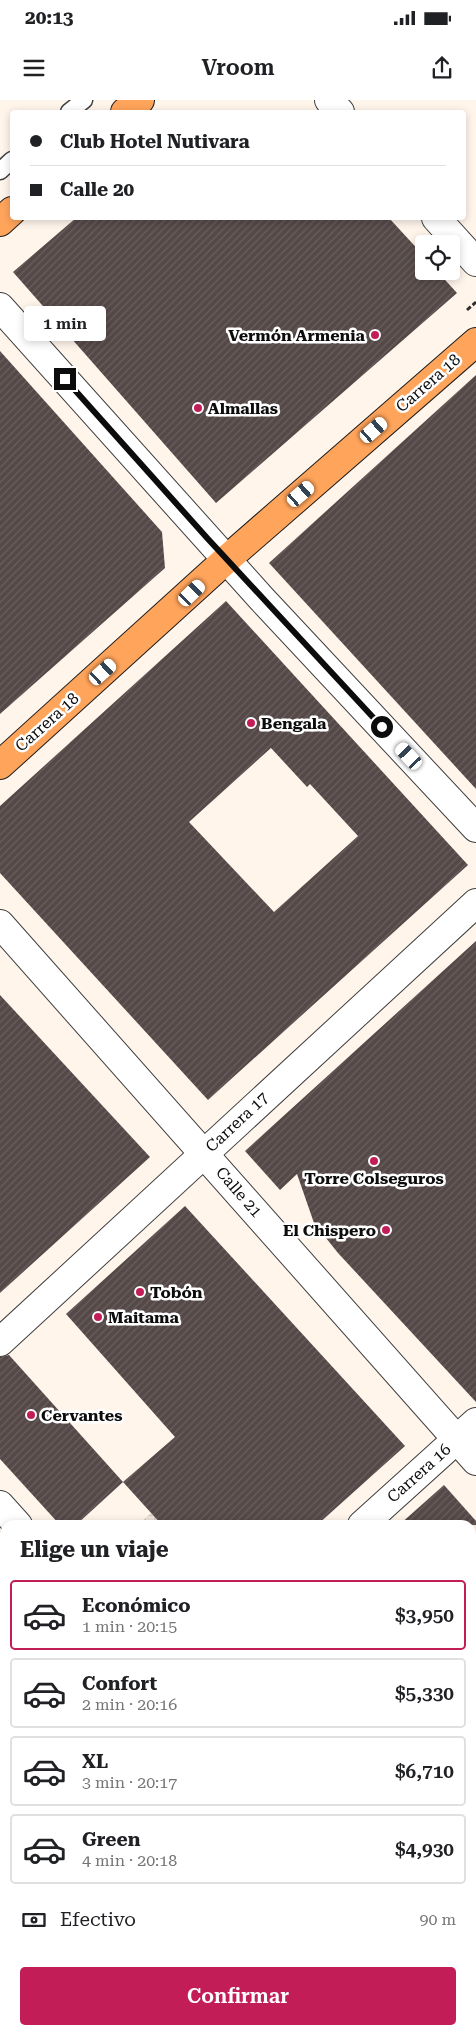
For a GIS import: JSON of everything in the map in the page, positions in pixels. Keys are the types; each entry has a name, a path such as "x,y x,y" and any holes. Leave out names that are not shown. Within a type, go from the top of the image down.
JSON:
{"main road":[{"path":"128,110 140,100"},
{"path":"0,222 10,213"},
{"name":"Carrera 18","path":"0,765 227,559 476,342"}],"street":[{"path":"328,100 338,110"},
{"path":"438,220 476,262"},
{"path":"0,307 227,559 476,828"},
{"name":"Carrera 17","path":"0,1342 476,903"},
{"name":"Calle 21","path":"0,924 204,1152 466,1430 476,1461"},
{"name":"Carrera 16","path":"367,1520 466,1430"},
{"path":"0,1506 13,1520"}],"lane":[{"path":"72,110 84,100"},
{"path":"0,170 10,162"}],"shaded area":[{"path":"151,1513 157,1520 143,1520"}],"building":[{"path":"74,220 391,220 415,246 415,280 445,280 457,293 216,503 13,272"},
{"path":"0,351 162,532 165,568 0,714"},
{"path":"476,375 476,789 269,563"},
{"path":"226,601 468,865 208,1100 0,873 0,806","holes":["271,748 307,787 310,784 358,836 274,912 189,822"]},
{"path":"476,941 476,1402 338,1253 314,1223 297,1174 280,1190 245,1151"},
{"path":"0,995 150,1157 0,1293"},
{"path":"185,1206 405,1446 323,1520 157,1520 123,1482 175,1437 66,1314"},
{"name":"Cervantes","path":"9,1355 123,1482 81,1520 55,1520 0,1459 0,1357"},
{"path":"444,1485 475,1520 405,1520"}],"place":[{"name":"Vermón Armenia","path":"375,335"},
{"name":"Almallas","path":"198,408"},
{"name":"Bengala","path":"251,723"},
{"name":"Torre Colseguros","path":"374,1161"},
{"name":"El Chispero","path":"386,1230"},
{"name":"Tobón","path":"140,1292"},
{"name":"Maitama","path":"98,1317"},
{"name":"Cervantes","path":"31,1415"}],"route":[{"path":"65,379 261,598 382,727"}]}
